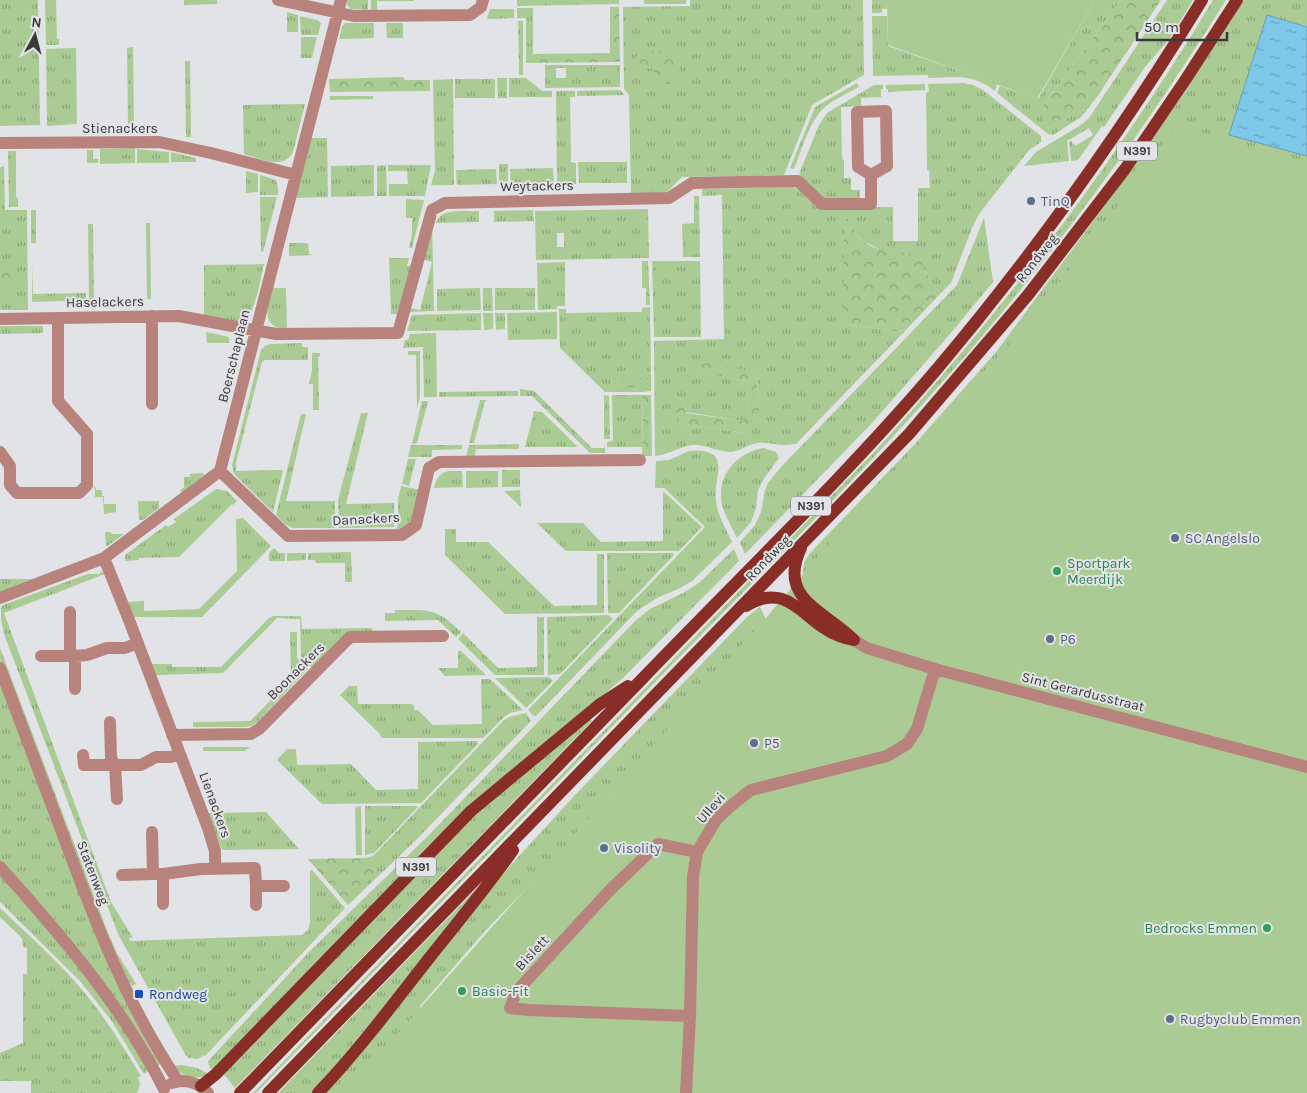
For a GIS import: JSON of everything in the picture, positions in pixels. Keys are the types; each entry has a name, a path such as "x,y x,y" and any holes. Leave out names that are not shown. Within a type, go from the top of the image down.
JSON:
{"main road":[{"name":"Rondweg","path":"240,1093 864,450 936,370 1037,243 1110,144 1202,0"},
{"name":"Rondweg","path":"268,1093 909,434 1028,295 1125,169 1237,0"},
{"path":"804,542 795,561 794,576 796,588 804,599 843,628 854,640"},
{"path":"736,613 756,600 779,597 839,636 854,640"},
{"name":"N391","path":"205,1090 216,1074 471,811 600,704 650,670"},
{"name":"N391","path":"318,1093 341,1069 468,911 531,823"}],"street":[{"path":"278,0 354,16 470,15 481,8 483,0"},
{"name":"Boerschaplaan","path":"220,471 341,0"},
{"path":"857,112 886,112 887,166 871,175 858,167 857,112"},
{"name":"Stienackers","path":"0,143 159,142 211,153 296,176"},
{"name":"Weytackers","path":"256,332 276,334 398,334 432,210 445,203 669,198 692,183 798,181 822,204 872,204 871,175"},
{"name":"Haselackers","path":"152,316 152,404"},
{"name":"Haselackers","path":"0,319 179,316 256,332"},
{"name":"Haselackers","path":"0,452 10,466 10,486 17,493 79,493 87,485 87,434 58,401 58,318"},
{"name":"Danackers","path":"220,471 288,536 402,535 416,526 429,468 439,462 640,460"},
{"path":"0,598 104,558 220,471"},
{"name":"Lienackers","path":"104,558 216,851 215,869"},
{"path":"70,612 76,689"},
{"name":"Boonackers","path":"172,735 251,734 259,729 350,637 443,636"},
{"name":"Sint Gerardusstraat","path":"854,640 868,648 935,669 1307,767"},
{"path":"41,656 88,655 107,648 125,648 138,644"},
{"name":"Statenweg","path":"0,668 78,878 109,954 145,1025 178,1081"},
{"name":"Ullevi","path":"686,1093 690,1016 693,876 697,852 716,820 751,790 887,756 906,744 917,730 935,669"},
{"path":"110,722 111,758 115,765 117,799"},
{"path":"83,755 84,765 142,765 156,757 180,754"},
{"path":"152,832 163,904"},
{"name":"Bislett","path":"690,1016 510,1008 516,992 610,890 658,844 697,852"},
{"path":"0,867 45,917 96,980 125,1022 163,1091 178,1081 191,1082 205,1090"},
{"path":"122,875 158,874 201,869 256,868 256,906"},
{"path":"256,886 284,886"}],"green space":[{"path":"0,0 38,0 40,125 0,126"},
{"path":"45,0 56,0 57,39 59,39 59,45 46,45"},
{"path":"184,0 217,0 217,4 184,5"},
{"path":"346,0 368,0 368,10 351,9 347,5"},
{"path":"371,0 414,1 377,1 377,10 371,10"},
{"path":"517,0 619,0 619,4 517,6"},
{"path":"644,0 686,0 686,4 644,4"},
{"path":"690,0 863,0 864,75 812,105 784,175 682,177 666,193 631,194 629,95 624,89 623,7 690,6"},
{"path":"872,0 887,0 887,9 882,9 882,13 872,13"},
{"path":"887,0 1095,0 1037,99 888,45"},
{"path":"1095,0 1121,0 1042,107 1047,128 1083,110 1097,97 1081,117 1053,135 1048,134 997,93 1000,86 1038,99"},
{"path":"1121,0 1161,0 1097,97 1083,110 1047,128 1042,125 1042,107"},
{"path":"1167,0 1193,0 1170,38 1145,67 1104,127 1102,126 1078,160 1071,161 1069,142 1071,141 1075,146 1093,135 1089,128 1067,141 1069,161 1024,166 1036,152 1081,125 1089,118"},
{"path":"1213,0 1226,0 1141,129 1049,254 946,379 826,508 256,1093 253,1093 877,449 924,396 1014,288 1098,176 1176,60"},
{"path":"1244,0 1307,0 1307,27 1268,16 1230,135 1307,156 1307,187 802,580 804,563 810,553 914,445 996,352 1132,169 1185,92"},
{"path":"610,7 619,7 620,62 526,63 526,55 533,54 610,53"},
{"path":"517,8 533,8 533,54 526,55 526,18 517,18"},
{"path":"490,9 514,9 514,18 487,19"},
{"path":"287,12 298,15 298,32 287,32"},
{"path":"300,16 317,20 321,23 318,35 301,35"},
{"path":"872,16 887,16 888,46 997,84 995,91 979,81 963,77 928,78 928,75 873,76"},
{"path":"518,21 523,21 523,75 519,75"},
{"path":"345,23 374,23 374,38 339,39"},
{"path":"386,23 403,23 403,38 387,38"},
{"path":"301,37 317,37 312,58 301,58"},
{"path":"133,47 134,123 128,124 127,48"},
{"path":"76,48 77,124 47,126 46,49"},
{"path":"663,50 677,55 679,71 670,84 661,84 653,69 639,67 635,58 640,52"},
{"path":"185,61 190,61 191,137 186,137"},
{"path":"545,65 620,65 620,87 545,88","holes":["556,68 566,68 566,78 556,78"]},
{"path":"403,77 405,80 430,80 430,91 330,92 329,79"},
{"path":"497,78 507,78 507,98 498,98"},
{"path":"509,78 526,78 542,91 552,91 552,97 509,97"},
{"path":"453,79 454,185 431,185 435,170 433,80"},
{"path":"455,79 495,79 495,98 455,98"},
{"path":"857,83 859,87 833,101 820,112 810,127 794,169 790,168 815,107"},
{"path":"963,83 973,85 983,90 1041,136 1041,142 1029,150 979,214 951,283 940,294 923,268 892,252 883,251 863,241 852,229 850,219 843,324 904,332 796,444 758,443 729,452 692,445 655,456 654,341 724,339 722,195 702,196 702,189 793,187 798,189 818,208 893,207 893,241 918,241 918,188 930,188 929,170 927,170 926,93 929,92 928,84","holes":["700,372 756,372 760,413 745,433 679,422 675,397 683,399 686,412 743,421 747,416 749,385 746,381"]},
{"path":"925,84 925,90 888,92 888,89 886,89 886,85"},
{"path":"874,85 883,85 881,97 861,98 861,106 841,107 844,178 851,178 851,190 860,190 860,198 825,199 799,174 819,125 827,113"},
{"path":"620,90 625,95 577,96 577,91"},
{"path":"556,91 575,91 575,97 570,97 571,162 576,163 576,184 557,184"},
{"path":"330,96 373,96 373,99 330,100"},
{"path":"305,104 293,152 289,158 284,161 271,162 244,154 243,105"},
{"name":"Sportpark Meerdijk","path":"1177,125 1307,165 1307,1093 345,1093 771,612 841,530 1015,338 1097,234"},
{"path":"311,138 327,138 328,197 296,198"},
{"path":"135,148 135,163 100,164 100,149"},
{"path":"137,149 169,152 169,163 137,163"},
{"path":"87,150 93,150 93,159 98,159 98,163 87,163"},
{"path":"8,151 16,151 16,197 18,198 18,207 9,207"},
{"path":"171,152 196,158 196,162 171,162"},
{"path":"578,162 627,162 627,183 579,183"},
{"path":"499,164 508,164 508,184 499,184"},
{"path":"374,165 374,196 331,197 331,166"},
{"path":"386,165 387,196 377,196 377,166"},
{"path":"388,165 431,165 425,196 389,196 389,184 408,184 407,171 388,171"},
{"path":"4,166 5,210 27,210 28,310 0,310 0,167"},
{"path":"553,168 554,184 511,184 510,169"},
{"path":"496,169 497,184 457,185 456,170"},
{"path":"246,171 258,174 258,192 246,193"},
{"path":"260,175 276,180 278,195 260,195"},
{"path":"694,196 699,196 700,257 683,257 682,224 694,223"},
{"path":"260,197 277,197 263,252 261,252"},
{"path":"406,199 424,200 412,248 409,248 412,234 412,218 406,218"},
{"path":"648,209 649,258 536,260 535,211","holes":["557,233 564,233 564,247 557,247"]},
{"path":"31,210 36,210 36,243 31,243"},
{"path":"533,210 534,221 494,222 494,211"},
{"path":"479,211 479,222 436,223 439,218 448,212"},
{"path":"984,218 993,282 872,423 745,554 740,542 755,525 761,512 768,483 781,467 957,285"},
{"path":"844,219 850,219 860,239 868,244 887,251 920,254 923,268 940,294 904,332 843,324"},
{"path":"432,220 434,311 409,312 410,308 420,310 432,262 422,259"},
{"path":"146,223 150,223 151,299 147,299"},
{"path":"88,224 93,224 94,300 89,300"},
{"path":"289,243 308,243 309,254 314,255 289,256"},
{"path":"0,257 15,270 15,283 0,295"},
{"path":"389,258 409,258 407,266 411,266 399,314 391,314"},
{"path":"642,261 648,261 650,305 646,305 646,288 642,288"},
{"path":"652,261 700,261 701,337 654,337"},
{"path":"565,262 565,306 557,306 557,309 538,310 537,263"},
{"path":"264,264 254,304 243,322 204,315 204,265"},
{"path":"32,265 33,294 86,293 86,300 32,302"},
{"path":"273,288 286,288 287,331 272,325 269,320 268,309"},
{"path":"480,288 481,310 437,311 437,289"},
{"path":"483,288 492,288 493,311 483,311"},
{"path":"495,288 535,288 535,310 495,310"},
{"path":"650,307 651,378 611,378 612,387 643,387 643,392 605,392 560,348 559,309 566,309 566,313 642,312 642,308"},
{"path":"557,312 557,339 508,340 507,313"},
{"path":"481,313 481,330 407,331 412,315"},
{"path":"483,313 493,313 493,329 484,330"},
{"path":"495,313 505,313 505,329 496,330"},
{"path":"0,326 43,326 43,333 0,334"},
{"path":"206,332 229,337 229,343 207,343"},
{"path":"436,333 437,397 424,397 423,347 403,348 405,340 408,340 410,334"},
{"path":"302,343 302,347 308,347 308,360 265,360 262,362 236,463 236,471 283,470 273,512 234,474 232,465 261,350 270,344"},
{"path":"408,351 420,351 420,397 417,408 416,355 408,355"},
{"path":"312,353 320,353 318,357 319,410 313,410 313,384 309,384 312,371"},
{"path":"700,362 756,372 760,414 745,433 679,422 674,397 683,399 686,413 743,421 747,415 749,385 746,381 700,372"},
{"path":"611,378 651,378 651,391 643,392 643,387 612,388"},
{"path":"520,389 534,391 592,448 604,448 605,446 605,453 590,453 532,396 520,396"},
{"path":"518,391 518,396 439,397 439,392"},
{"path":"604,395 609,396 610,439 604,439"},
{"path":"612,395 643,395 642,447 607,447 607,442 613,441"},
{"path":"643,395 651,395 652,456 642,456"},
{"path":"480,400 487,400 485,401 474,443 469,443"},
{"path":"422,401 428,401 417,443 412,444"},
{"path":"534,411 542,412 578,447 525,447"},
{"path":"361,413 368,413 346,504 394,503 394,527 339,528 338,500"},
{"path":"301,414 306,414 286,501 335,501 335,528 293,528 286,525 276,515"},
{"path":"519,444 519,449 476,449 475,456 466,457 469,445"},
{"path":"411,445 462,445 462,449 432,450 432,457 408,457"},
{"path":"763,448 776,452 779,458 758,490 756,508 751,522 737,538 722,505 722,485 730,468 737,461 744,455"},
{"path":"689,451 703,451 712,454 717,459 716,502 720,517 732,542 692,581 657,598 637,611 534,716 528,710 705,527 664,488 655,488 656,461 669,460"},
{"path":"408,459 416,459 409,486 402,484"},
{"path":"502,470 520,470 520,487 502,487"},
{"path":"449,471 462,471 463,487 434,488 438,477"},
{"path":"466,471 498,471 498,487 466,488"},
{"path":"203,473 204,475 182,493 180,491 184,487 184,477 190,477 190,474"},
{"path":"91,484 96,490 102,490 102,496 104,496 104,504 116,504 116,512 104,514 103,497 95,497 95,489"},
{"path":"401,486 421,490 409,526 396,531 398,524 398,500"},
{"path":"216,489 227,491 237,501 179,557 139,558 139,560 125,561 125,555 166,525 168,527 176,522 174,519"},
{"path":"520,490 521,507 504,491"},
{"path":"663,491 702,527 679,551 566,551 537,523 583,523 601,542 663,541"},
{"path":"138,501 159,501 159,508 143,520 139,520"},
{"path":"243,518 271,546 202,617 134,617 128,602 144,601 144,611 199,609 237,571 236,519"},
{"path":"445,529 456,529 456,542 488,542 554,606 597,605 597,554 604,554 604,613 505,614 445,555"},
{"path":"105,532 111,532 111,534 124,534 106,547"},
{"path":"274,548 279,553 285,553 285,561 269,561 269,553"},
{"path":"734,549 739,561 623,678 546,744 214,1070 210,1068 209,1060 309,952 428,836 636,620 650,609 699,583"},
{"path":"351,552 352,582 345,582 345,563 316,563 315,560 308,560 308,553"},
{"path":"287,553 306,553 306,560 287,561"},
{"path":"607,553 673,553 674,555 619,613 608,613"},
{"path":"101,571 105,574 4,613 111,902 133,938 129,938 130,941 302,935 308,930 310,923 310,871 312,870 345,908 205,1056 203,1055 198,1059 189,1058 185,1054 118,934 4,634 1,619 1,608 3,605 88,574 100,574"},
{"path":"0,579 33,579 0,592"},
{"path":"760,607 772,631 613,791 546,868 484,932 420,1006 418,1052 352,1093 323,1093 509,867 576,794 748,616"},
{"path":"395,610 424,610 438,614 461,632 456,637 438,620 385,621 385,613 395,613"},
{"path":"608,615 613,619 560,674 548,675 547,617"},
{"path":"273,616 301,616 302,629 371,628 373,631 312,668 301,657 300,619 277,618 223,673 156,675 151,664 172,664 172,667 221,667"},
{"path":"537,617 544,617 544,675 495,675 458,639 463,633 498,668 537,667"},
{"path":"290,632 297,632 297,658 308,669 257,722 251,726 244,727 193,727 193,722 250,721 291,680"},
{"path":"0,648 107,930 117,953 136,984 132,986 117,961 73,852 0,660"},
{"path":"460,650 486,675 445,676 438,668 458,668 458,652"},
{"path":"549,677 553,681 526,708 495,678"},
{"path":"0,679 162,1063 156,1067 0,863"},
{"path":"481,679 490,679 523,710 510,713 504,717 483,738 381,738 380,734 340,695 349,686 357,686 358,704 411,704 414,706 414,710 418,710 433,725 482,724"},
{"path":"526,713 531,721 415,841 368,886 365,883 376,871 373,856 503,721 509,717"},
{"path":"590,719 592,721 235,1088 222,1072 454,833"},
{"path":"477,741 478,744 421,803 322,804 277,760 287,749 296,749 297,765 351,764 376,790 418,789 418,742"},
{"path":"203,747 250,747 245,751 203,751"},
{"path":"361,806 362,855 356,855 355,807"},
{"path":"365,806 418,807 374,853 365,855"},
{"path":"266,812 299,849 224,850 221,848 208,813"},
{"path":"373,856 376,871 365,883 368,886 348,905 308,859 365,858"},
{"path":"0,874 94,984 150,1070 144,1074 111,1020 80,981 0,902"},
{"path":"478,889 406,980 313,1093 278,1093"},
{"path":"0,908 59,964 95,1006 141,1076 138,1077 140,1084 137,1093 31,1093 31,1081 0,1081 0,1053 23,1043 23,974 27,974 27,948 23,947 22,938 0,917"},
{"path":"182,1065 197,1068 209,1074 190,1077 181,1073 173,1066"}],"water":[{"path":"1267,15 1307,27 1307,156 1229,135"}],"place":[{"name":"TinQ","path":"1031,201"},
{"name":"SC Angelslo","path":"1175,538"},
{"name":"Sportpark Meerdijk","path":"1057,571"},
{"name":"P6","path":"1050,639"},
{"name":"P5","path":"754,743"},
{"name":"Visolity","path":"604,848"},
{"name":"Bedrocks Emmen","path":"1267,928"},
{"name":"Basic-Fit","path":"462,991"},
{"name":"Rondweg","path":"139,994"},
{"name":"Rugbyclub Emmen","path":"1170,1019"}]}
